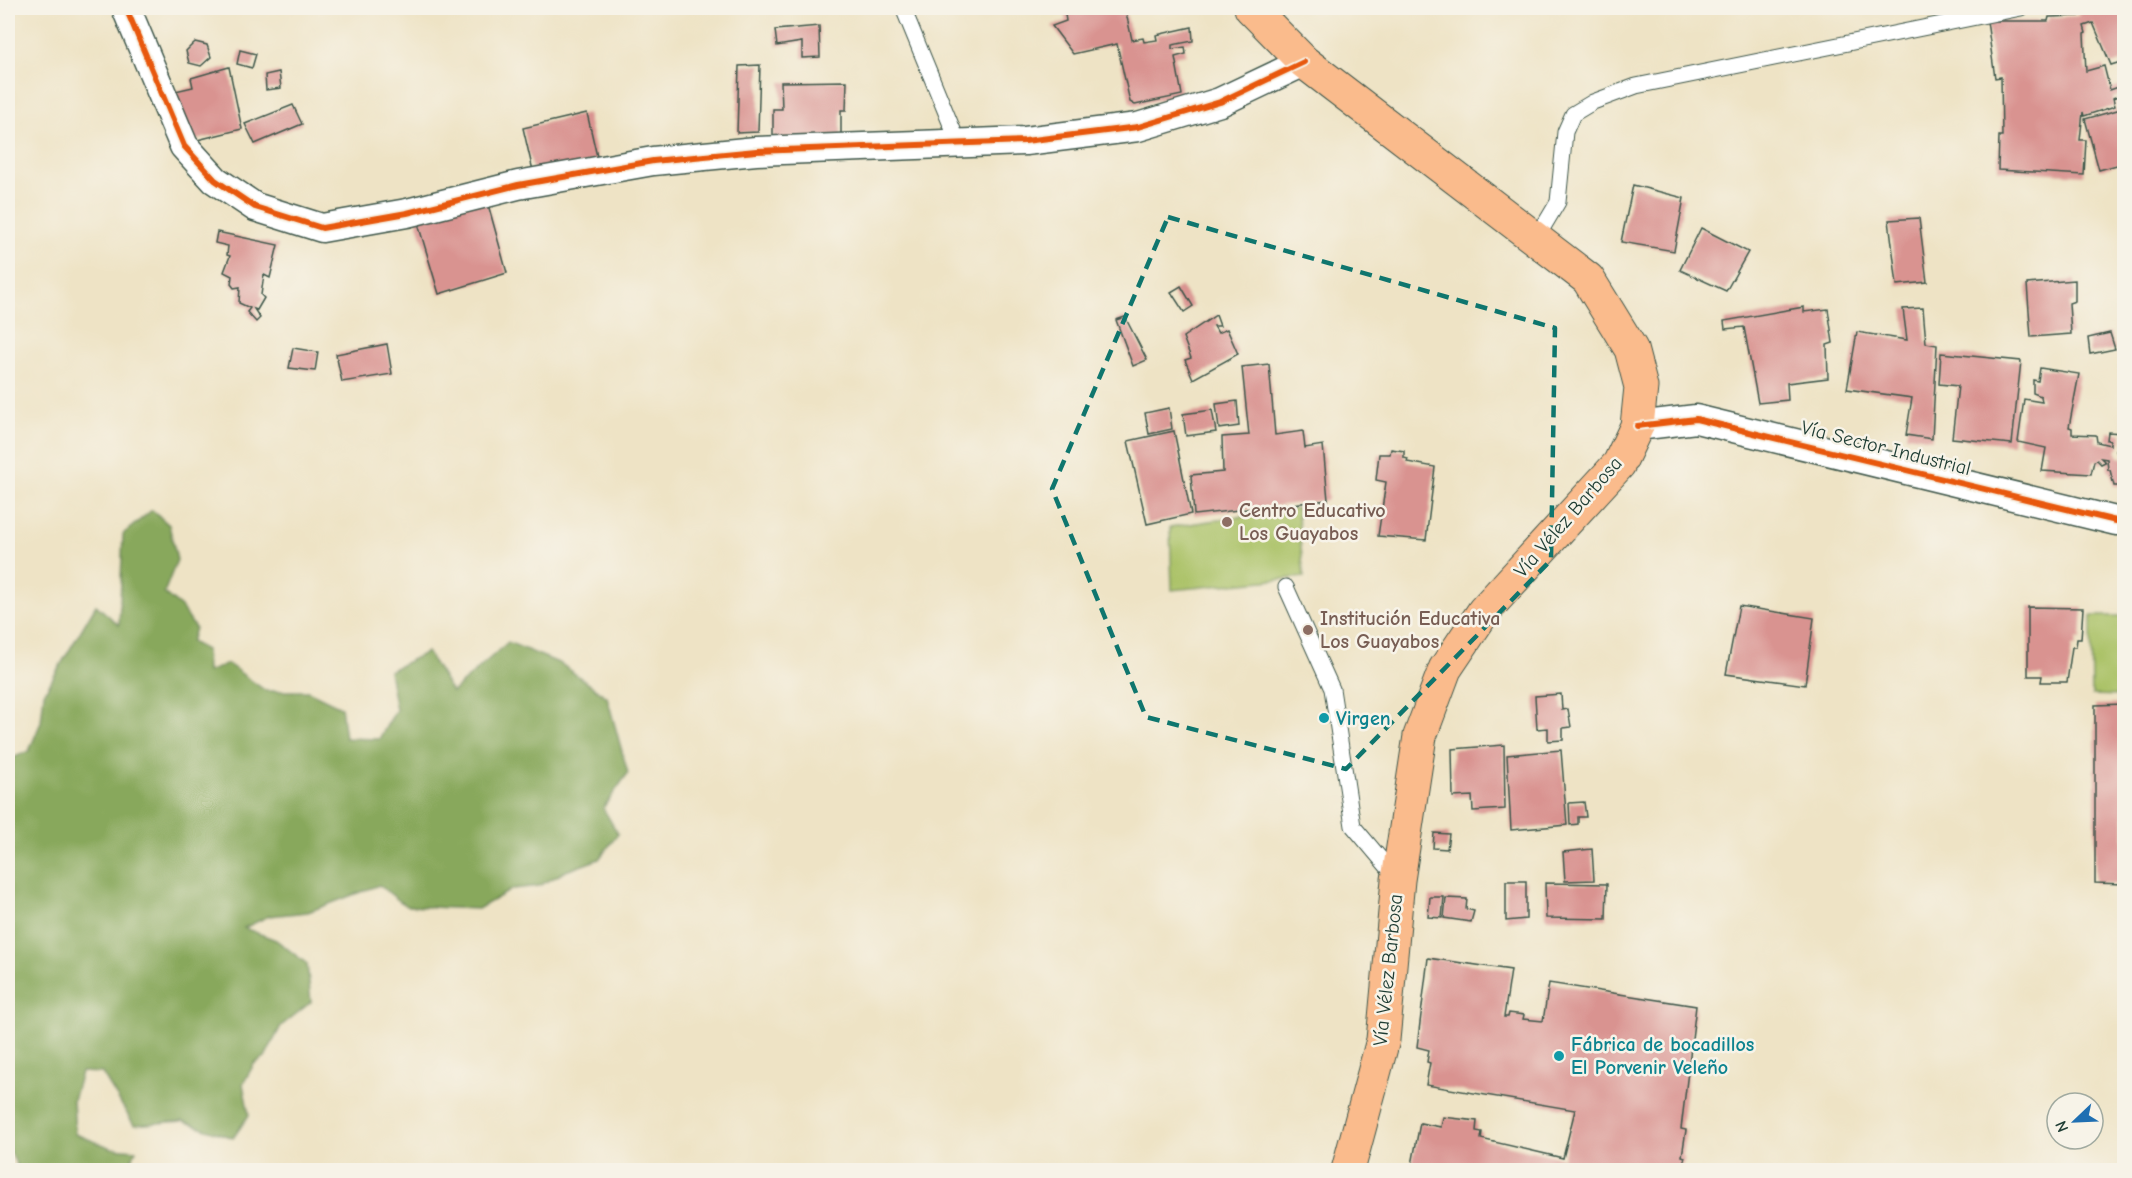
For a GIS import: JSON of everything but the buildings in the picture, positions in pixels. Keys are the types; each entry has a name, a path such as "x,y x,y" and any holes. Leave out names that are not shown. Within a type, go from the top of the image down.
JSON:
{"main road":[{"name":"Vía Vélez Barbosa","path":"1251,8 1304,62 1588,279 1631,349 1641,387 1637,426 1619,464 1484,611 1445,669 1420,736 1398,880 1383,1040 1348,1170"}],"street":[{"path":"126,8 184,146 214,180 255,207 322,228 407,213 518,185 652,161 756,151 1025,141 1138,127 1220,102 1304,62"},
{"name":"Vía Sector Industrial","path":"1637,426 1696,419 2116,521 2124,520"}],"lane":[{"path":"903,8 958,142"},
{"path":"1536,239 1558,202 1565,132 1573,114 1593,102 1636,86 2021,8"},
{"path":"1286,587 1332,689 1353,826 1398,880"}],"highlighted area":[{"path":"1168,217 1555,328 1551,560 1346,769 1146,717 1052,489"}],"green space":[{"path":"1297,508 1304,577 1172,590 1170,527"},
{"path":"152,510 169,525 177,560 164,593 181,607 195,628 191,642 206,650 207,672 228,664 266,691 308,691 341,707 345,738 379,739 396,710 389,671 427,652 452,692 508,642 561,664 607,697 628,773 603,808 618,834 599,859 566,871 539,886 513,889 478,909 406,906 379,885 308,912 269,916 244,928 276,940 307,964 311,1002 281,1026 265,1057 254,1064 243,1084 249,1115 233,1138 183,1121 134,1125 102,1073 81,1072 73,1100 75,1134 112,1148 136,1150 128,1170 19,1170 8,1147 8,760 29,751 41,722 44,693 96,605 119,625 123,534"},
{"path":"2091,616 2124,616 2124,696 2092,695"}],"cycle path":[{"path":"126,8 184,146 215,180 255,207 322,228 407,213 518,185 653,161 756,151 1025,141 1138,127 1220,102 1304,62"},
{"path":"1637,426 1696,419 2116,521 2124,521"}],"place":[{"name":"Centro Educativo Los Guayabos","path":"1227,522"},
{"name":"Institución Educativa Los Guayabos","path":"1308,630"},
{"name":"Virgen","path":"1324,718"},
{"name":"Fábrica de bocadillos El Porvenir Veleño","path":"1559,1056"}]}
